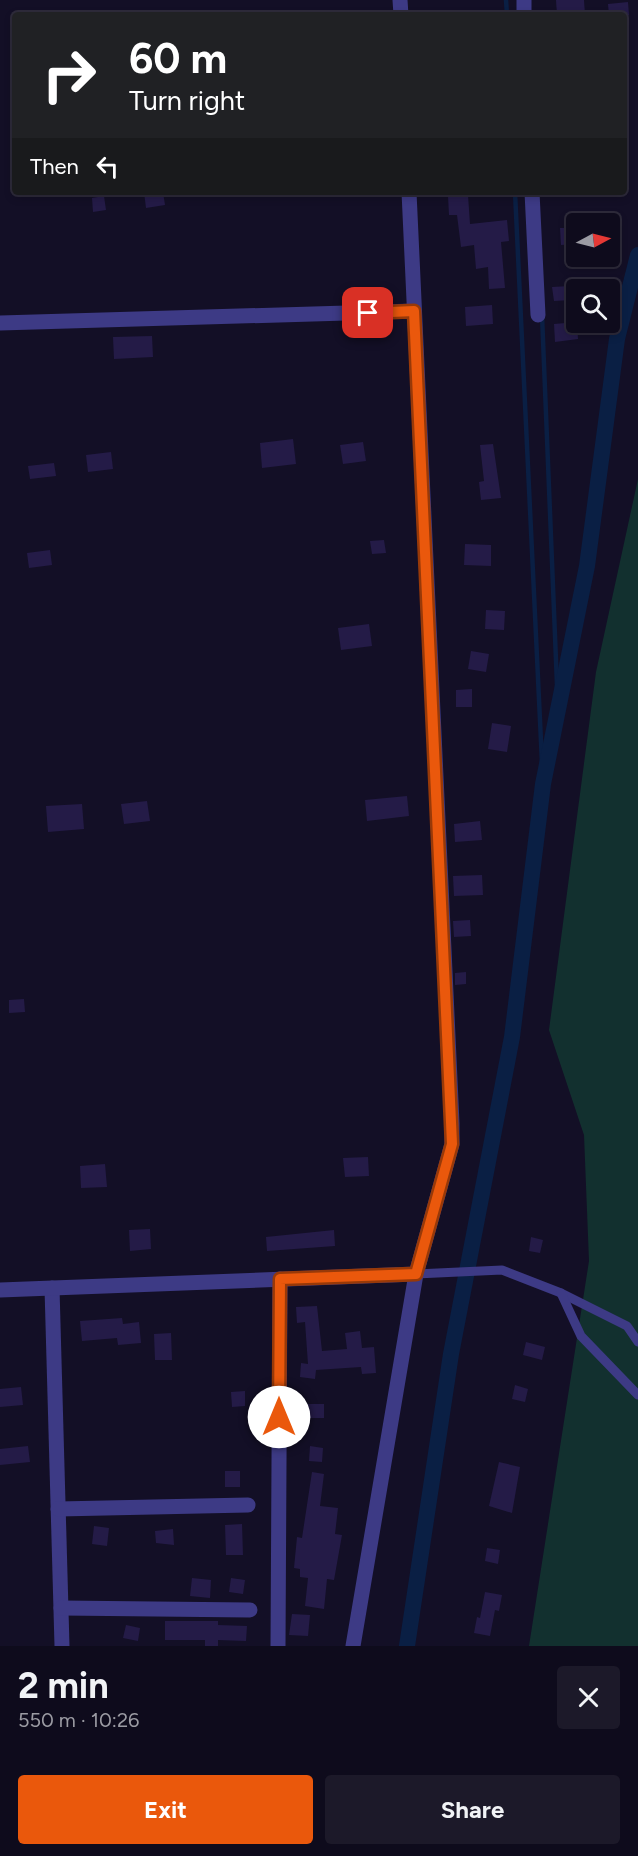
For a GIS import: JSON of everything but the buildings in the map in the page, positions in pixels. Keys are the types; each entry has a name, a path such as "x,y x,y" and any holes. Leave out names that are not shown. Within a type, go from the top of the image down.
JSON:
{"street":[{"path":"353,1646 424,1273 452,1144 409,195"},
{"path":"532,195 538,315"},
{"path":"0,323 414,311"},
{"path":"0,1290 424,1273"},
{"path":"278,1646 280,1279"},
{"path":"52,1288 62,1646"},
{"path":"58,1509 248,1505"},
{"path":"61,1608 250,1610"}],"lane":[{"path":"424,1273 502,1270 561,1293 627,1326 638,1342"},
{"path":"561,1293 581,1336 638,1395"}],"green space":[{"path":"638,479 638,1646 529,1646 589,1261 584,1135 549,1030 596,672"}],"waterway":[{"path":"506,0 507,12"},
{"path":"515,195 543,784"},
{"path":"407,1646 451,1354 512,1037 543,784 587,566 617,339 638,255"},
{"path":"542,315 558,710"}],"route":[{"path":"279,1417 280,1279 416,1274 452,1144 414,311 368,313"}]}
